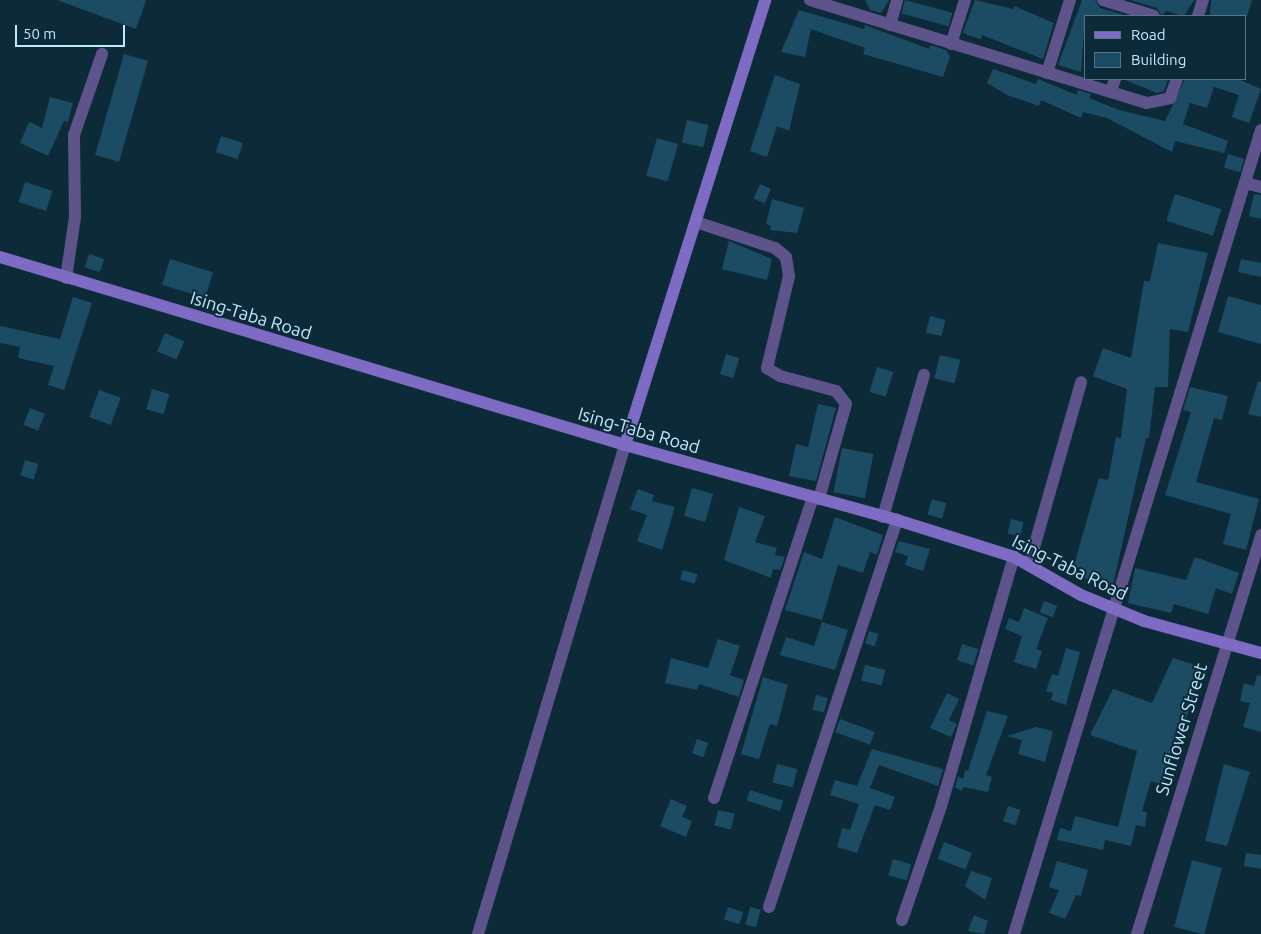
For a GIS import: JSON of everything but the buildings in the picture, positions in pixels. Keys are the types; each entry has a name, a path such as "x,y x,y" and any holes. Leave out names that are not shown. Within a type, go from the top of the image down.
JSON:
{"street":[{"path":"478,934 625,445 765,0"},
{"path":"810,0 836,4 890,25 1147,103 1164,103 1176,80"},
{"path":"890,25 897,0"},
{"path":"951,44 965,0"},
{"path":"1048,73 1070,0"},
{"path":"1103,0 1135,13 1148,15"},
{"path":"1198,15 1203,0"},
{"path":"66,278 76,217 74,136 102,54"},
{"path":"1111,92 1115,80"},
{"path":"1014,934 1261,130"},
{"path":"1245,182 1261,188"},
{"path":"696,222 775,248 786,256 789,276 767,368 780,376 836,391 846,404 714,798"},
{"name":"Ising-Taba Road","path":"0,257 625,445 897,520 1014,557 1115,610 1261,654"},
{"path":"884,516 924,375"},
{"path":"1029,565 1081,382"},
{"path":"769,907 897,520"},
{"name":"Sunflower Street","path":"1137,934 1261,535"},
{"path":"902,920 941,806 1014,557"}]}
